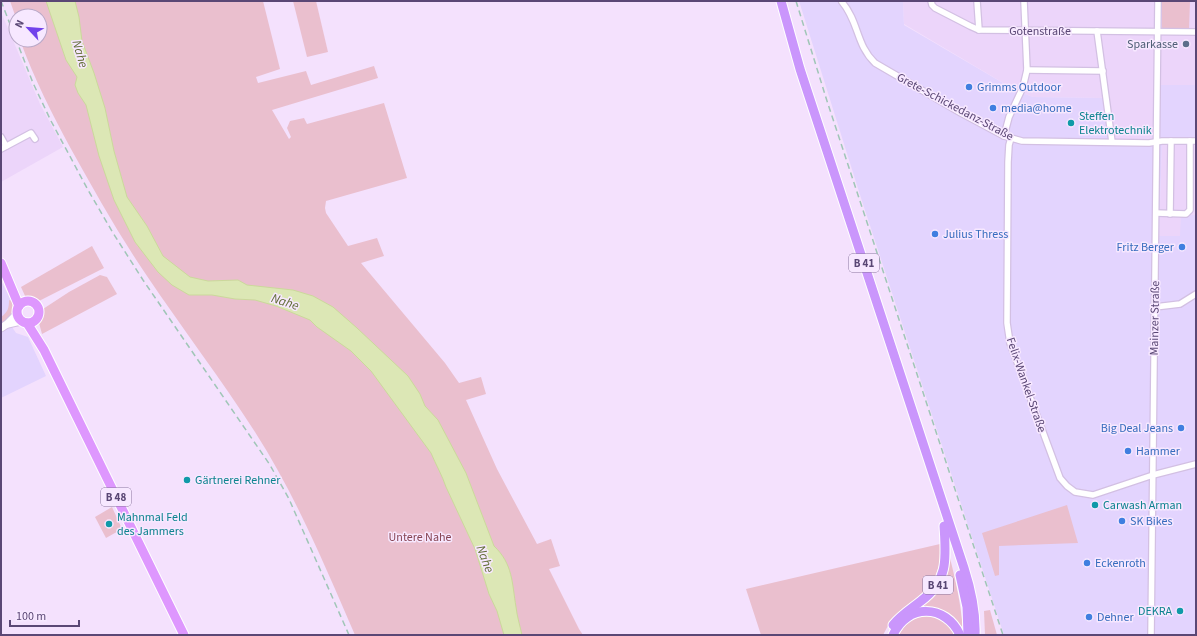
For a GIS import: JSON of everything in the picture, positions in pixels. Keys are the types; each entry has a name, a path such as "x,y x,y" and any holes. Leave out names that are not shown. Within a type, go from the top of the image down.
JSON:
{"highway":[{"name":"B 41","path":"775,1 817,140 964,588 967,607 968,635"},
{"name":"B 41","path":"781,1 800,69 966,573 974,608 975,635"},
{"name":"B 41","path":"893,625 903,615 931,593 940,580 946,559 944,526"},
{"name":"B 41","path":"893,635 901,623 909,616 917,612 926,611 935,612 948,618 955,625 960,635"}],"main road":[{"name":"B 48","path":"1,263 21,296 24,314 44,350 184,635"},
{"name":"B 41","path":"889,635 893,625"}],"street":[{"name":"Gotenstraße","path":"931,1 935,8 979,30 1196,32"},
{"path":"977,1 979,30"},
{"path":"1004,136 1009,117 1023,87 1027,70 1024,1"},
{"name":"Mainzer Straße","path":"1151,635 1158,1"},
{"name":"Grete-Schickedanz-Straße","path":"842,2 854,20 865,51 875,63 1004,136 1022,141 1193,141"},
{"path":"1097,31 1112,142"},
{"path":"1027,70 1103,72"},
{"path":"1,137 3,148 31,133 35,139"},
{"name":"Felix-Wankel-Straße","path":"1011,138 1008,162 1007,323 1010,343 1057,471 1067,486 1075,492 1093,495 1153,475 1196,464"},
{"path":"1170,214 1171,141"},
{"path":"1156,213 1186,214 1190,210 1193,141"},
{"path":"1155,307 1180,304 1196,294"},
{"path":"4,326 24,314"}],"shaded area":[{"path":"799,1 903,1 904,25 1015,90 1033,97 1106,98 1112,142 1156,142 1158,85 1196,85 1196,142 1162,142 1159,236 1180,236 1181,215 1196,215 1196,635 1004,635 861,198"},
{"path":"903,1 1196,1 1196,85 1158,85 1156,142 1112,142 1106,98 1033,97 1015,90 904,24"},
{"path":"1,12 8,29 8,48 16,48 40,104 63,147 1,182"},
{"path":"1162,141 1196,142 1196,215 1181,215 1181,236 1159,236"},
{"path":"1,281 11,300 8,321 16,333 28,337 46,376 1,398"}],"green space":[{"name":"Untere Nahe","path":"10,1 263,1 280,69 256,77 258,83 306,71 311,85 374,66 378,78 272,110 289,139 291,137 287,128 290,121 304,118 307,124 384,103 407,178 326,201 326,213 348,246 377,238 384,256 361,263 445,363 459,383 481,377 486,394 466,400 497,469 537,544 551,539 560,566 549,569 583,635 355,635 297,506 270,456 242,412 137,261 89,181 57,123 37,82 23,48 48,48 48,8 12,8"},
{"path":"293,1 316,1 328,52 307,57"},
{"path":"1162,1 1190,1 1189,29 1162,29"},
{"path":"92,246 104,268 37,302 26,298 21,287"},
{"path":"100,275 107,277 117,294 42,334 39,323 43,309 69,292"},
{"path":"9,300 12,301 13,308 11,314 1,323 1,317 8,310"},
{"path":"1067,505 1078,543 999,546 999,575 995,576 982,533"},
{"path":"112,507 122,529 106,538 95,517"},
{"path":"940,544 940,562 936,575 929,588 891,620 883,635 761,635 746,589"},
{"path":"950,558 958,594 963,629 955,618 940,609 921,607 941,586 947,573"},
{"path":"990,610 997,635 985,635 984,611"},
{"path":"928,615 945,621 956,635 899,635 907,623 918,617"}],"water":[{"name":"Nahe","path":"46,1 75,1 82,41 105,108 114,151 127,197 147,226 163,256 190,277 208,281 238,280 247,285 293,290 313,296 333,307 408,376 420,394 425,406 438,420 466,473 494,546 505,560 511,574 522,635 504,635 475,549 431,453 371,371 351,351 317,327 310,320 276,306 255,300 235,299 212,295 189,295 172,285 158,272 135,242 114,200 99,156 86,105 78,93 75,85 77,77 66,60"}],"railway":[{"path":"1,1 33,83 51,121 88,190 143,280 270,465 289,499 349,635"},
{"path":"796,1 827,101 1003,635"}],"place":[{"name":"Sparkasse","path":"1186,44"},
{"name":"Grimms Outdoor","path":"969,87"},
{"name":"media@home","path":"993,108"},
{"name":"Steffen Elektrotechnik","path":"1071,123"},
{"name":"Julius Thress","path":"935,234"},
{"name":"Fritz Berger","path":"1182,247"},
{"name":"Big Deal Jeans","path":"1181,428"},
{"name":"Hammer","path":"1128,451"},
{"name":"Gärtnerei Rehner","path":"187,480"},
{"name":"Carwash Arman","path":"1095,505"},
{"name":"SK Bikes","path":"1122,521"},
{"name":"Mahnmal Feld des Jammers","path":"109,524"},
{"name":"Eckenroth","path":"1087,563"},
{"name":"DEKRA","path":"1180,611"},
{"name":"Dehner","path":"1089,617"}]}
